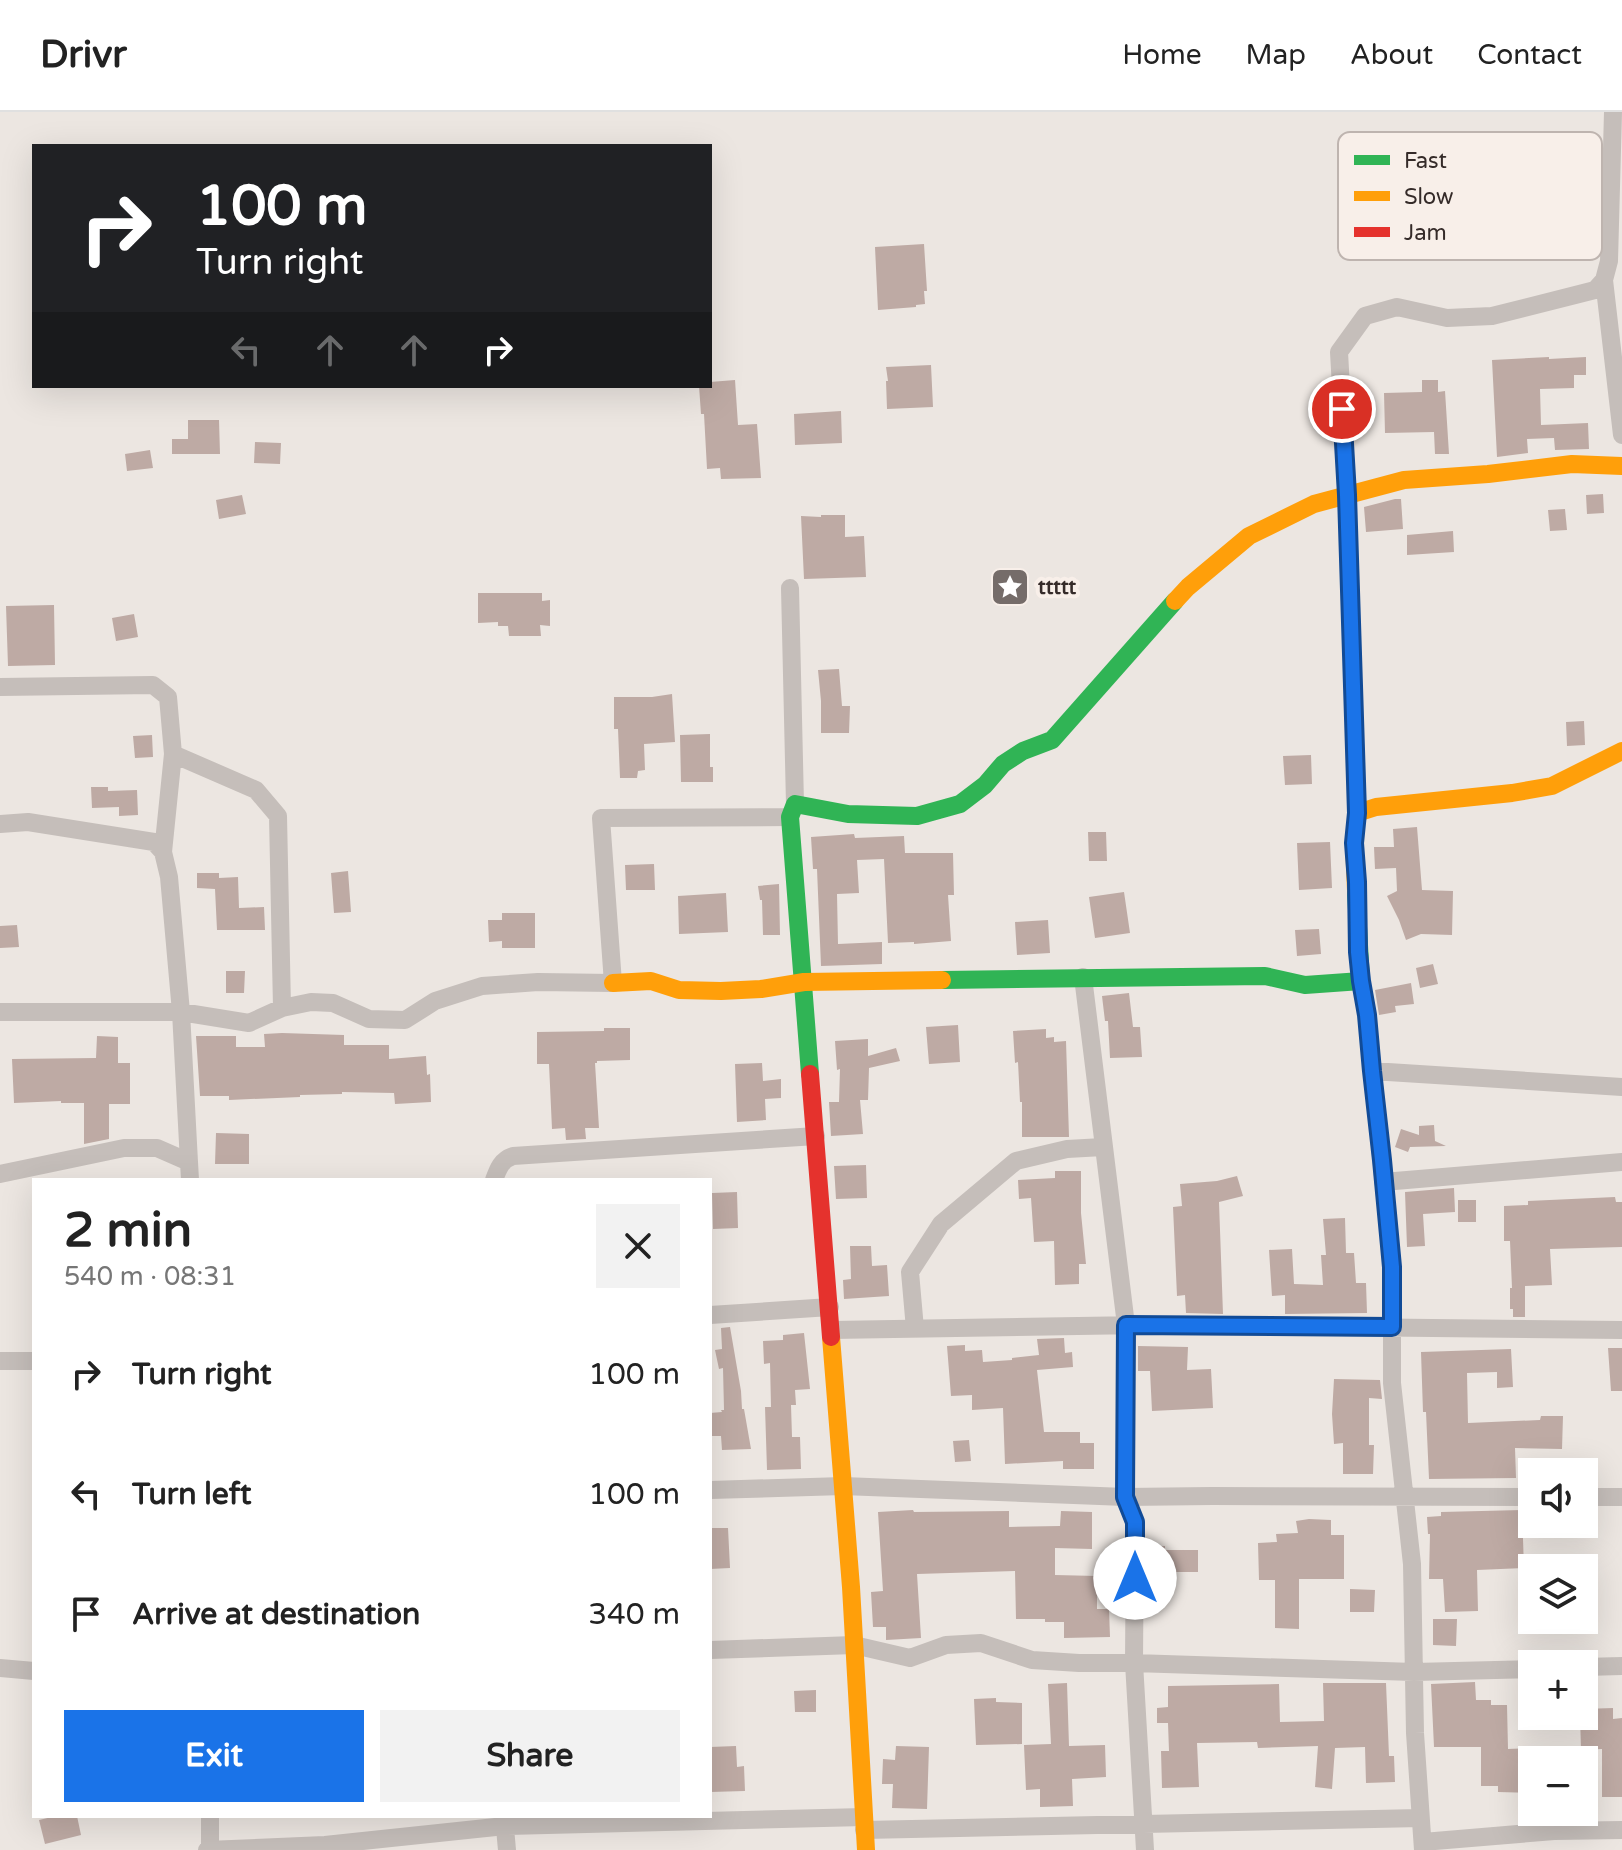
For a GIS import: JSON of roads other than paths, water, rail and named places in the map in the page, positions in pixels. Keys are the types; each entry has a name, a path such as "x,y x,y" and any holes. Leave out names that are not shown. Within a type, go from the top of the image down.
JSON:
{"street":[{"path":"1613,112 1609,261 1604,280 1622,435"},
{"path":"1604,280 1595,290 1492,316 1447,318 1397,307 1365,316 1339,352 1347,495 1358,952 1392,1267 1392,1383 1412,1564 1415,1733 1423,1846 1554,1831 1622,1830"},
{"path":"613,983 601,818 792,811 917,816 960,804 985,785 1003,764 1023,751 1052,740 1188,587 1249,536 1314,504 1404,480 1572,464 1622,466"},
{"path":"790,588 792,811 832,1330 866,1850"},
{"path":"0,687 153,685 168,697 173,754 163,852 169,877 181,1012 190,1171"},
{"path":"1357,813 1376,807 1498,795 1552,786 1622,751"},
{"path":"173,754 256,790 278,816 282,1008"},
{"path":"0,824 28,822 154,842 163,852"},
{"path":"0,1012 181,1012 249,1023 282,1008 311,1002 333,1003 369,1019 405,1020 435,1001 482,986 538,982 651,981 679,990 721,991 804,982 1083,977 1265,976 1305,985 1361,981"},
{"path":"1083,977 1126,1325 1125,1497 1135,1522 1134,1663 1145,1850"},
{"path":"1372,1071 1622,1087"},
{"path":"495,1178 506,1158 513,1156 816,1136"},
{"path":"915,1329 910,1272 941,1224 1016,1161 1067,1149 1103,1147"},
{"path":"0,1174 124,1148 157,1148 190,1171"},
{"path":"1383,1182 1622,1162"},
{"path":"712,1315 830,1307"},
{"path":"832,1330 1126,1325 1622,1330"},
{"path":"0,1361 32,1361"},
{"path":"712,1490 843,1486 1125,1497 1518,1497"},
{"path":"1598,1497 1622,1497"},
{"path":"712,1650 854,1645 910,1658 946,1645 981,1643 1032,1660 1079,1663 1414,1672 1518,1669"},
{"path":"1598,1667 1622,1666"},
{"path":"0,1668 32,1671"},
{"path":"210,1818 209,1850 325,1845 505,1821 1144,1824 1420,1818"},
{"path":"505,1821 507,1850"}],"place":[{"name":"ttttt","path":"1010,587"}]}
